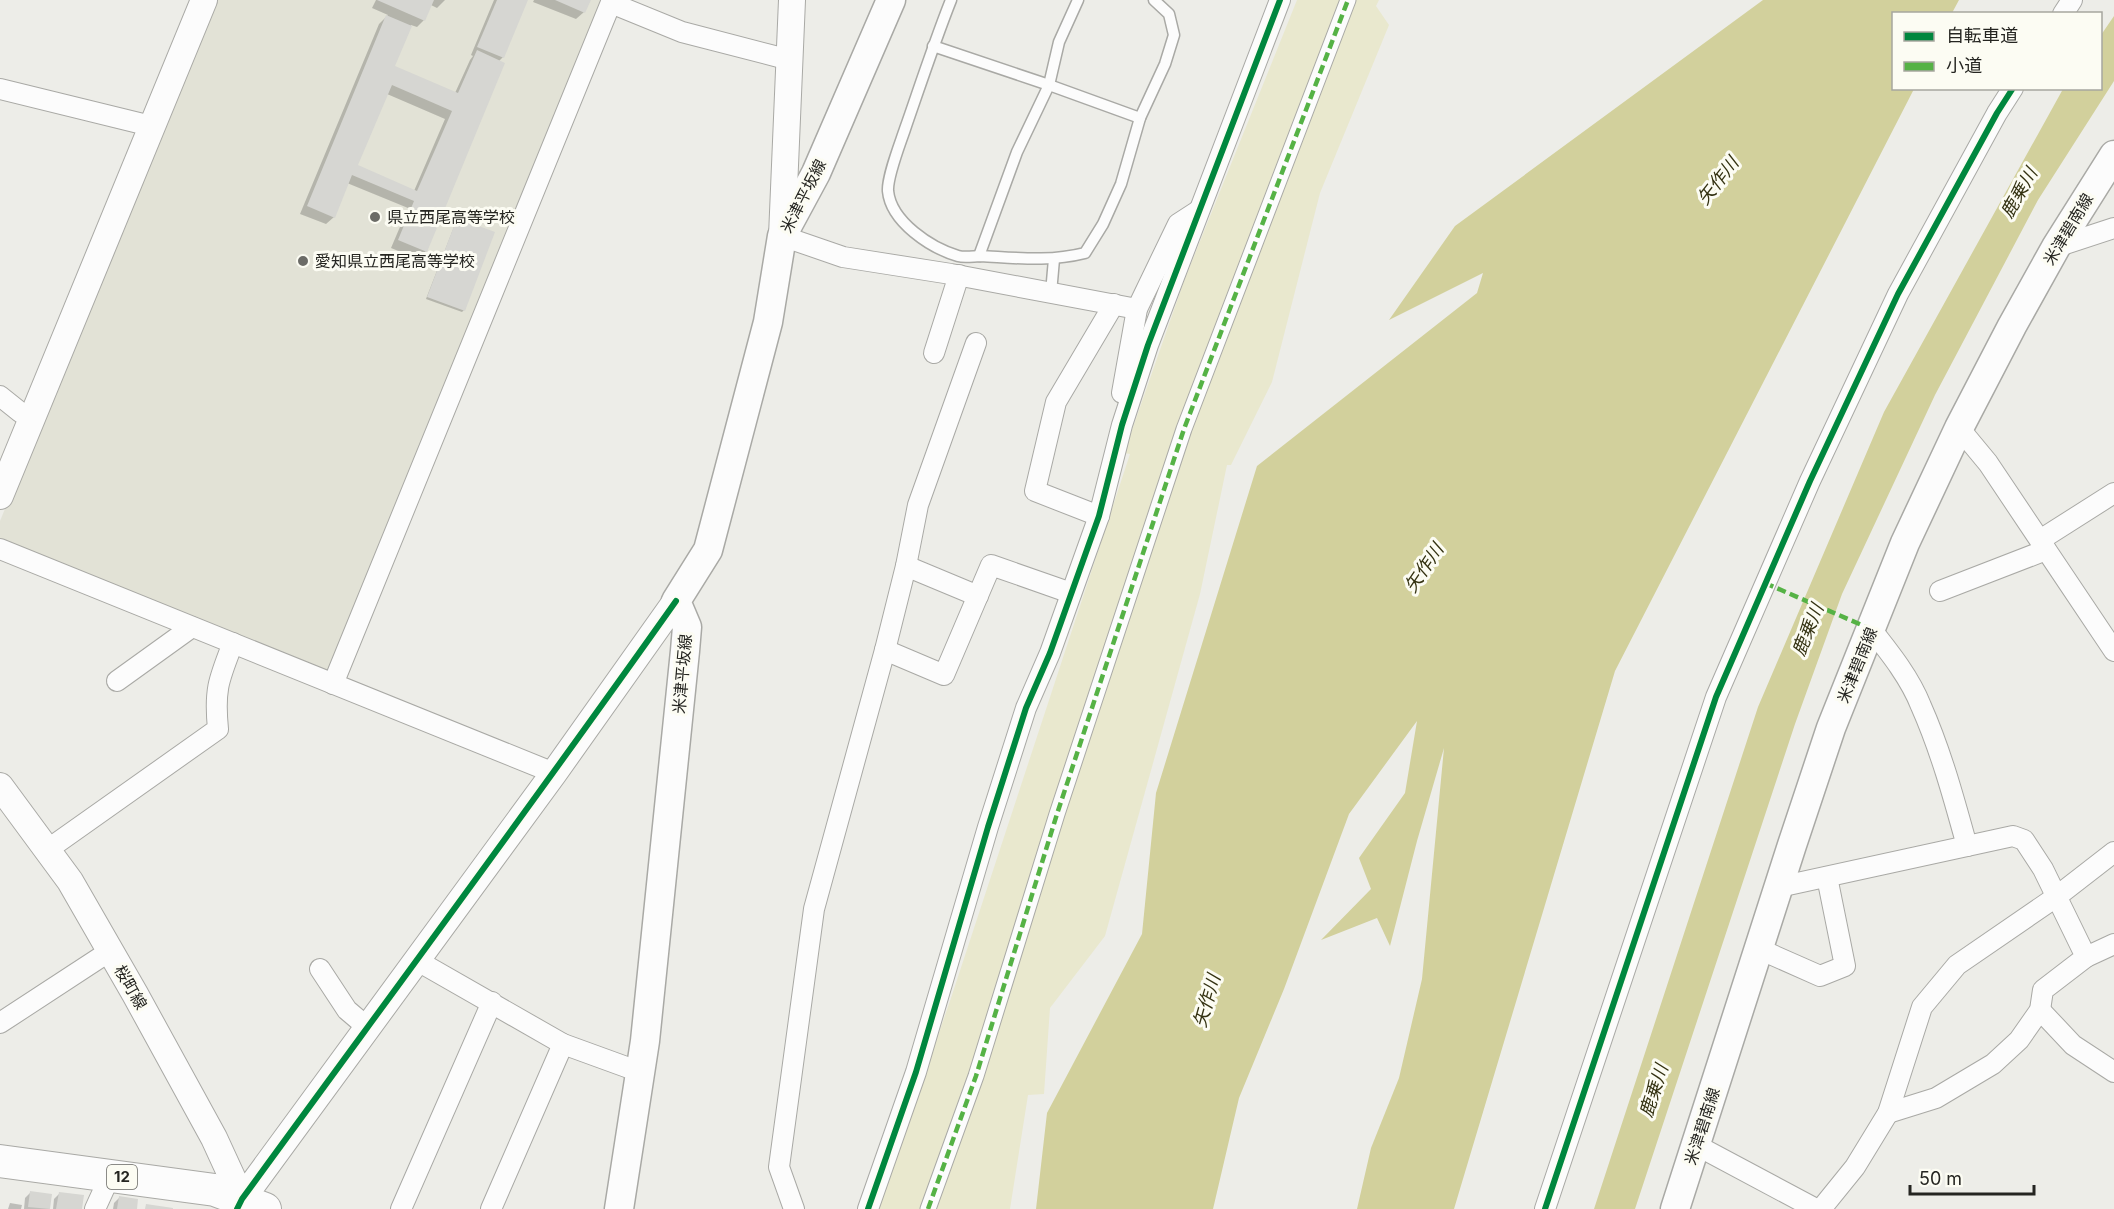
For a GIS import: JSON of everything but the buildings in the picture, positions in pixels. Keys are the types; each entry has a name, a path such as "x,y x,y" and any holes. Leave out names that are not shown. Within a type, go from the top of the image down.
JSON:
{"main road":[{"name":"米津平坂線","path":"619,1209 640,1072 686,643 687,627 676,601 708,550 768,322 782,236 816,173 891,0"},
{"name":"米津碧南線","path":"1675,1209 1831,728 1905,543 1959,428 2012,326 2056,247 2114,154"},
{"name":"12","path":"0,1161 215,1190 248,1206"}],"street":[{"path":"0,496 204,0"},
{"path":"792,0 782,236 843,256 959,275 1137,309"},
{"path":"868,1209 916,1072 988,827 1026,708 1050,652 1099,516 1122,425 1148,345 1280,0"},
{"path":"928,1209 976,1076 1058,814 1184,429 1348,0"},
{"path":"333,684 611,1 682,32 790,60"},
{"path":"0,89 152,126"},
{"path":"1545,1209 1716,697 1810,481 1898,294 2012,90"},
{"path":"1122,425 1121,399 1137,309 1178,224 1198,211"},
{"path":"2056,247 2114,228"},
{"path":"934,353 959,275"},
{"path":"1099,516 1035,491 1056,402 1114,304"},
{"path":"794,1209 779,1167 814,909 885,650 906,567 918,505 976,343"},
{"path":"0,396 20,412 32,418"},
{"path":"1959,428 1988,463 2114,651"},
{"path":"1940,591 2043,545 2114,493"},
{"path":"0,549 554,773"},
{"path":"885,650 944,675 991,565 1071,593"},
{"path":"906,567 978,596"},
{"path":"248,1206 367,1027 554,773 676,601"},
{"path":"117,681 192,627"},
{"path":"1871,629 1892,655 1921,705 1968,846"},
{"path":"47,850 218,729 215,704 217,686 233,643"},
{"name":"桜町線","path":"0,786 70,881 214,1138 248,1206"},
{"path":"1779,887 2013,836 2024,840 2043,869 2086,957"},
{"path":"1821,1209 1855,1167 1888,1113 1923,1007 1957,965 2056,897 2114,852"},
{"path":"1759,949 1820,976 1845,966 1827,878"},
{"path":"1888,1113 1936,1098 1992,1064 2019,1040 2040,1010 2043,990 2086,957 2114,944"},
{"path":"0,1023 110,951"},
{"path":"416,960 563,1044 640,1072"},
{"path":"320,969 347,1010 367,1027"},
{"path":"401,1209 492,1002"},
{"path":"2040,1010 2073,1045 2114,1072"},
{"path":"491,1209 563,1044"},
{"path":"1696,1145 1816,1209"},
{"path":"95,1209 110,1176"}],"lane":[{"path":"951,0 896,155 888,190 895,213 919,237 959,256 1024,260 1054,259 1085,253 1103,224 1120,184 1140,118 1165,64 1174,35 1169,14 1154,0"},
{"path":"979,256 1017,152 1049,85 1059,42 1078,0"},
{"path":"933,46 1140,118"},
{"path":"1051,293 1054,259"}],"shaded area":[{"name":"愛知県立西尾高等学校","path":"214,0 606,0 330,673 0,539 0,521"}],"green space":[{"path":"1297,0 1379,0 1376,6 1389,25 1320,193 1272,382 1231,465 1227,465 1200,594 1105,936 1050,1008 1044,1094 1028,1095 1010,1209 878,1209 951,998 1130,454 1124,453 1184,281"}],"water":[{"name":"矢作川","path":"1763,0 1959,0 1953,12 1892,12 1892,90 1913,90 1615,671 1454,1209 1357,1209 1371,1148 1399,1078 1422,979 1444,748 1390,946 1377,918 1321,940 1371,889 1359,858 1405,793 1417,721 1349,814 1284,989 1239,1098 1213,1209 1036,1209 1047,1113 1142,934 1156,793 1257,466 1477,293 1483,273 1389,320 1455,226"},
{"name":"鹿乗川","path":"2114,16 2114,81 2038,200 1935,395 1842,594 1795,724 1635,1209 1594,1209 1758,707 1884,412 2062,90 2102,90 2102,34"}],"marked path":[{"path":"928,1209 976,1076 1057,814 1184,429 1348,0"},
{"path":"1765,583 1871,629"}],"cycle path":[{"path":"868,1209 916,1072 988,827 1026,708 1050,653 1099,516 1122,425 1148,345 1280,0"},
{"path":"1545,1209 1716,697 1810,481 1898,294 2012,90"},
{"path":"237,1209 242,1199 515,826 676,601"}],"place":[{"name":"県立西尾高等学校","path":"375,217"},
{"name":"愛知県立西尾高等学校","path":"303,261"}]}
